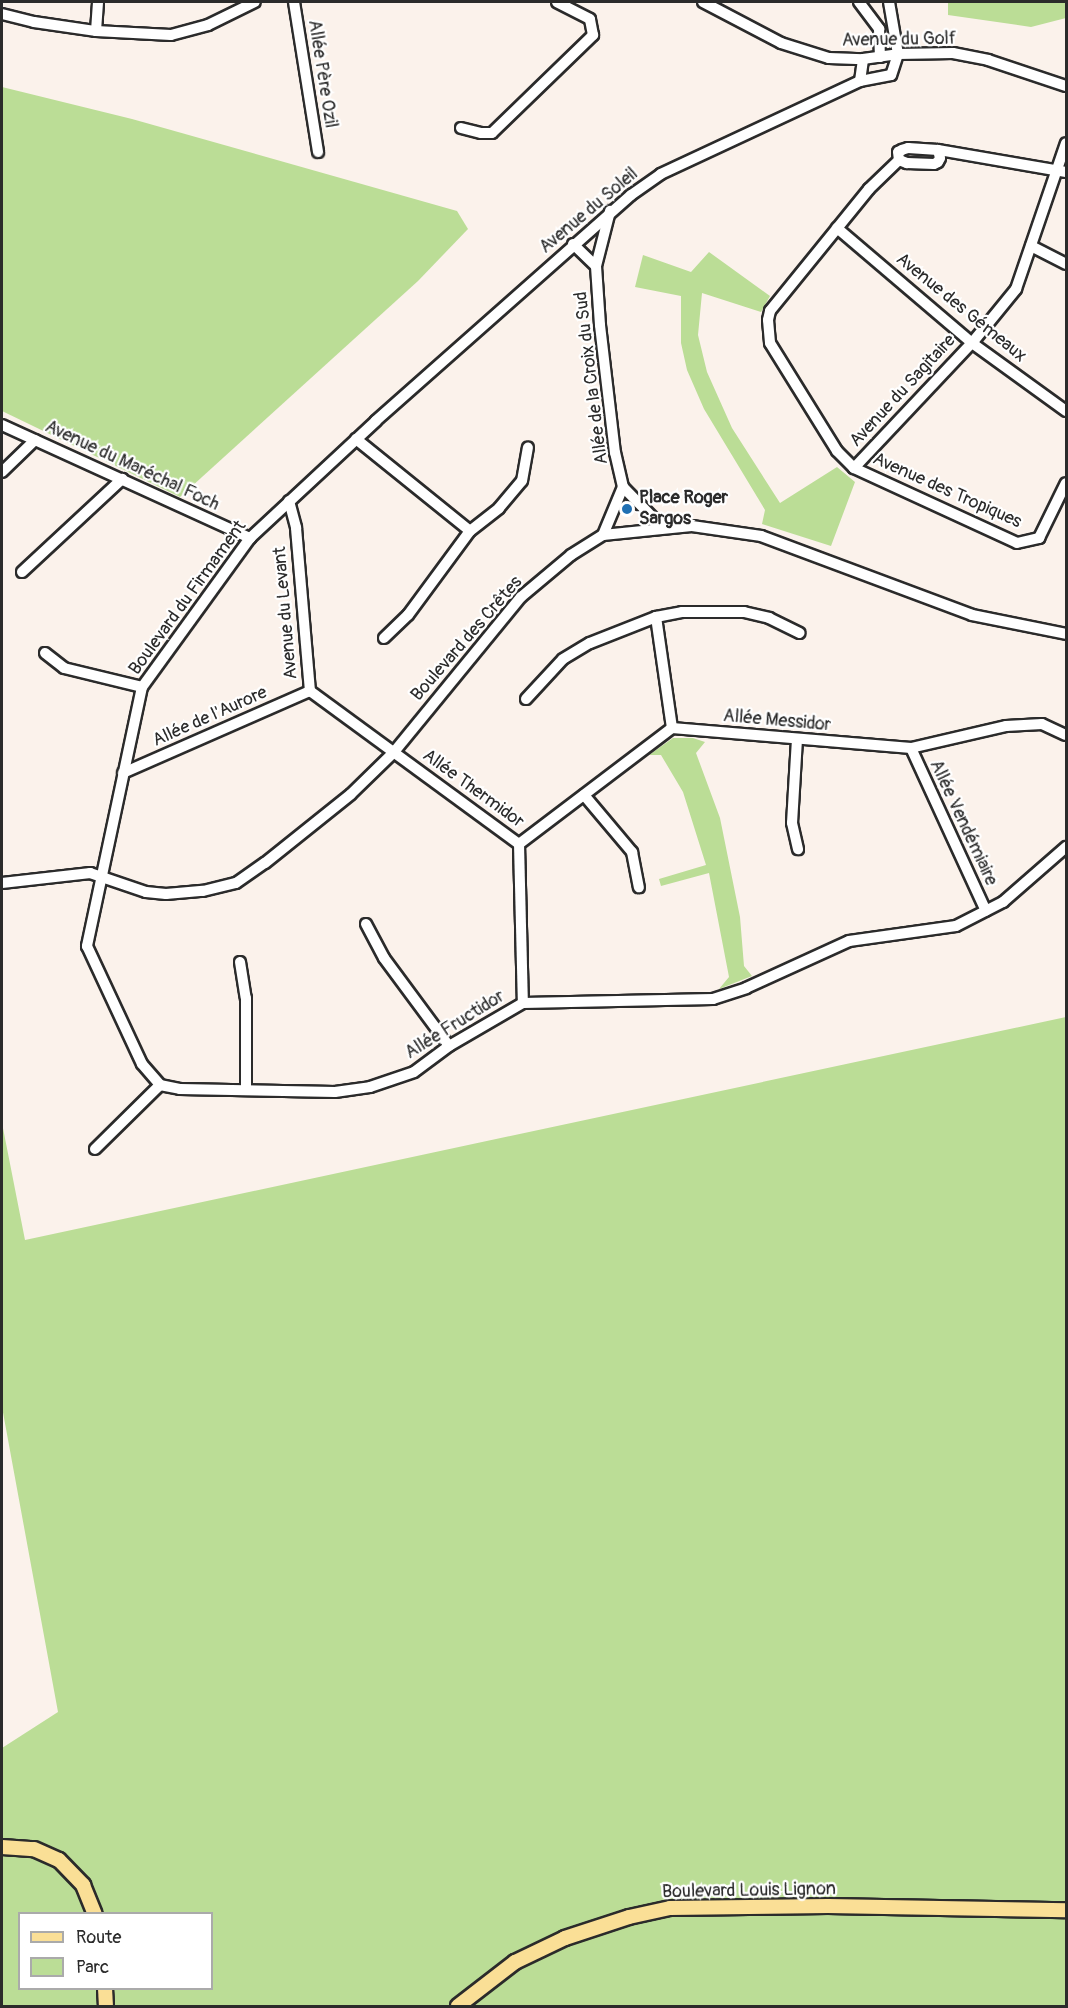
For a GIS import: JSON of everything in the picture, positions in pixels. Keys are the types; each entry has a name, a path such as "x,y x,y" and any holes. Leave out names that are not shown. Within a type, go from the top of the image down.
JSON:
{"main road":[{"path":"2,1847 34,1849 59,1860 83,1885 94,1912"},
{"name":"Boulevard Louis Lignon","path":"458,2007 515,1962 565,1938 629,1917 670,1908 828,1906 1066,1910"},
{"path":"105,1990 106,2007"}],"street":[{"path":"96,31 98,2"},
{"path":"2,14 34,22 96,31 171,35 208,25 255,2"},
{"name":"Allée Père Ozil","path":"294,2 318,153"},
{"path":"461,128 492,133 593,35 590,19 557,2"},
{"name":"Avenue du Golf","path":"703,2 781,43 829,58 863,59 898,54 953,53 988,60 1066,86"},
{"path":"860,2 879,29 880,57"},
{"path":"889,2 898,54"},
{"path":"879,29 892,27"},
{"name":"Avenue du Soleil","path":"376,421 610,211 661,174 860,81 891,75 898,54"},
{"path":"860,81 863,59"},
{"name":"Avenue du Sagitaire","path":"854,468 972,343 1016,289 1062,171 1066,144"},
{"name":"Avenue des Tropiques","path":"1062,171 938,150 908,148 898,152 899,160 869,189 770,311 769,332 770,343 837,452 854,468 1017,543 1039,538 1066,483"},
{"name":"Allée de la Croix du Sud","path":"610,211 596,266 600,325 615,453 623,487 663,528"},
{"name":"Avenue des Gémeaux","path":"837,228 972,343 1066,411"},
{"name":"Allée de la Croix du Sud","path":"573,244 596,266"},
{"path":"1031,246 1066,264"},
{"name":"Boulevard du Firmament","path":"104,877 142,687 250,538 376,421"},
{"name":"Avenue du Maréchal Foch","path":"2,425 250,538"},
{"path":"356,439 470,531"},
{"path":"2,472 35,440"},
{"path":"384,638 408,615 470,531 499,508 522,481 528,448"},
{"path":"21,572 122,479"},
{"name":"Allée de la Croix du Sud","path":"603,535 623,487"},
{"name":"Avenue du Levant","path":"289,501 296,528 310,691 394,752"},
{"name":"Boulevard des Crêtes","path":"2,883 90,873 146,892 166,894 204,891 236,883 266,863 351,794 394,752 521,597 571,555 603,535 692,526 761,536 972,615 1066,634"},
{"path":"526,699 563,659 608,635 656,617 682,612 744,612 769,618 800,633"},
{"path":"519,843 672,728 656,617"},
{"path":"45,653 64,668 142,687"},
{"name":"Allée de l'Aurore","path":"123,773 310,691"},
{"name":"Allée Messidor","path":"672,728 911,748 1006,726 1042,724 1066,735"},
{"path":"797,739 792,824 798,849"},
{"name":"Allée Vendémiaire","path":"911,748 986,911"},
{"name":"Allée Thermidor","path":"394,752 519,843 523,1003"},
{"path":"584,795 632,852 639,887"},
{"name":"Allée Fructidor","path":"160,1086 180,1089 335,1092 370,1087 414,1072 449,1046 523,1003 713,999 746,988 849,940 956,926 1003,902 1066,847"},
{"path":"95,1149 160,1086 142,1064 87,946 104,877"},
{"path":"366,924 384,958 449,1046"},
{"path":"240,962 246,998 246,1090"}],"green space":[{"path":"948,2 1066,2 1066,18 1031,27 948,15"},
{"path":"2,87 132,119 457,211 468,229 418,281 180,497 2,411"},
{"path":"709,252 770,296 761,312 702,293 698,335 707,372 732,428 780,503 837,467 855,482 831,546 762,524 765,510 704,409 687,370 681,343 681,296 635,287 643,255 691,272"},
{"path":"673,738 693,738 705,742 696,753 720,818 740,917 744,966 752,976 719,989 729,977 709,873 661,886 659,879 706,865 683,792 661,755 649,755"},
{"path":"1066,1017 1066,2006 2,2006 2,1748 58,1712 2,1407 2,1123 25,1240"}],"place":[{"name":"Place Roger Sargos","path":"627,509"}]}
